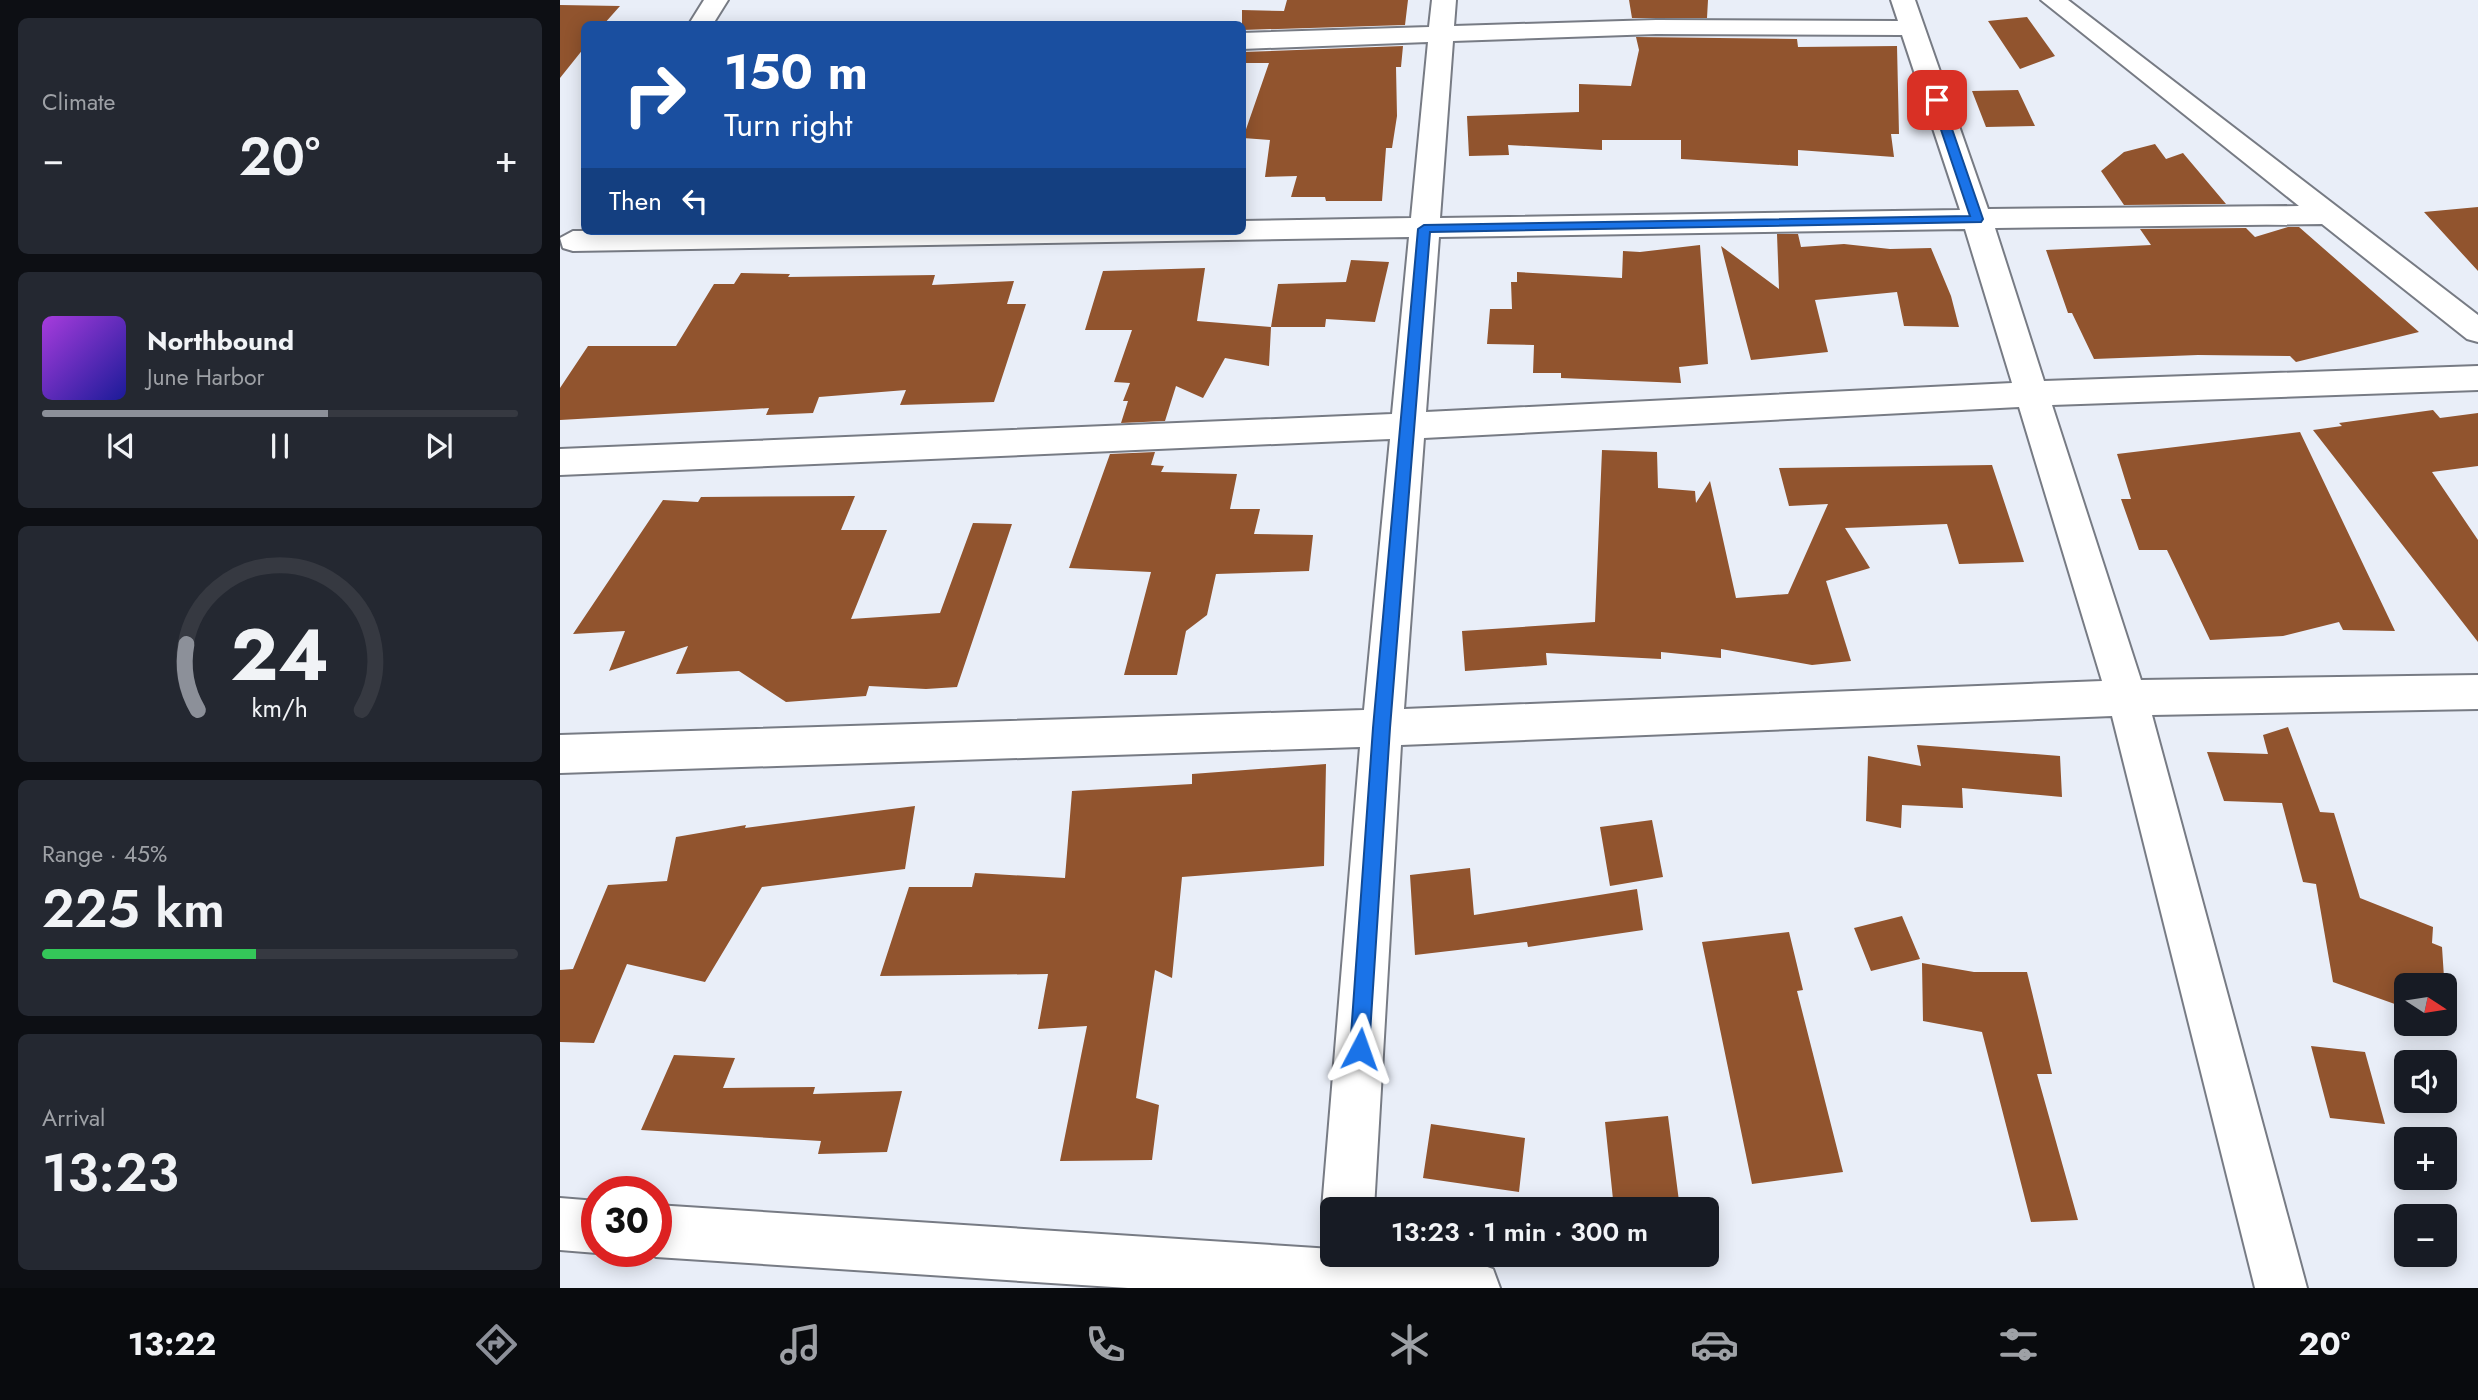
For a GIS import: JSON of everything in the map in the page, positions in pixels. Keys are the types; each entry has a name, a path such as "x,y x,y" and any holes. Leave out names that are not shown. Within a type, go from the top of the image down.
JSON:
{"street":[{"path":"703,21 716,0"},
{"path":"1903,0 1977,219 2127,698 2281,1288"},
{"path":"2053,0 2478,331"},
{"path":"1246,41 1442,17 1656,27 1913,28"},
{"path":"1349,1197 1382,728 1442,17"},
{"path":"1246,232 2329,215"},
{"path":"572,242 1031,235"},
{"path":"560,462 1407,426 2032,394 2478,378"},
{"path":"560,754 1382,728 2127,698 2478,692"},
{"path":"560,1224 581,1226"},
{"path":"672,1232 1344,1273 1474,1288"}],"building":[{"path":"1287,0 1408,0 1405,25 1246,30 1246,21 1242,21 1242,10 1284,11"},
{"path":"1629,0 1708,0 1707,18 1632,18"},
{"path":"560,5 620,6 607,21 581,21 581,52 560,78"},
{"path":"2027,17 2055,56 2020,69 1988,21"},
{"path":"1636,37 1797,39 1798,47 1897,46 1899,134 1891,134 1894,157 1798,150 1798,166 1681,159 1681,140 1602,140 1602,150 1508,145 1509,155 1469,156 1467,116 1579,112 1579,84 1631,86 1639,50"},
{"path":"1403,46 1401,67 1396,67 1397,116 1392,148 1386,148 1382,201 1326,201 1325,197 1291,197 1297,176 1265,177 1270,140 1246,138 1246,129 1269,63 1246,63 1246,52"},
{"path":"2018,90 2035,126 1986,127 1972,91"},
{"path":"2155,144 2166,159 2183,153 2226,204 2124,205 2101,171 2124,152"},
{"path":"2478,207 2478,271 2424,212"},
{"path":"2288,227 2299,227 2419,332 2296,362 2290,356 2198,355 2094,359 2072,313 2068,313 2046,250 2151,245 2140,229 2246,228 2255,237"},
{"path":"1777,234 1798,234 1801,247 1844,244 1890,249 1931,248 1951,296 1959,327 1904,326 1897,292 1815,300 1828,352 1751,360 1721,246 1779,289"},
{"path":"1700,245 1708,364 1679,367 1681,383 1561,378 1561,373 1533,373 1534,345 1487,344 1490,309 1512,309 1511,282 1517,282 1517,272 1622,278 1623,251 1640,252"},
{"path":"1351,260 1389,262 1375,322 1326,319 1325,327 1271,327 1278,284 1346,282"},
{"path":"1205,268 1197,321 1271,327 1269,366 1225,358 1203,398 1176,386 1165,421 1121,423 1128,401 1123,401 1130,383 1114,382 1132,330 1085,330 1103,271"},
{"path":"741,273 790,274 788,277 935,275 932,285 1014,281 1007,304 1026,304 994,402 900,405 906,390 819,397 813,413 766,415 769,408 560,420 560,388 588,346 676,346 714,284 734,284"},
{"path":"2433,410 2440,418 2478,413 2478,466 2432,472 2478,540 2478,642 2313,430 2342,426 2339,423"},
{"path":"2300,432 2395,631 2343,630 2339,622 2283,636 2210,640 2167,550 2139,550 2121,499 2131,499 2117,454"},
{"path":"1602,450 1657,452 1658,488 1695,491 1696,503 1710,481 1736,598 1788,594 1828,504 1789,506 1779,468 1992,465 2024,562 1959,564 1947,524 1845,528 1870,568 1826,581 1851,661 1812,665 1721,649 1721,658 1661,652 1661,659 1546,653 1547,665 1465,671 1462,631 1595,622"},
{"path":"1155,452 1151,465 1164,466 1161,472 1237,474 1230,509 1260,509 1254,534 1313,535 1309,571 1216,574 1207,615 1186,631 1177,675 1124,675 1151,572 1069,568 1110,454"},
{"path":"855,496 841,530 887,530 851,619 940,613 973,523 1012,524 957,687 926,689 869,686 866,696 786,702 739,671 676,674 688,646 609,671 625,631 573,634 663,500 698,502 701,497"},
{"path":"2288,727 2320,812 2334,813 2360,898 2433,927 2432,943 2442,947 2443,973 2394,973 2394,1004 2333,982 2316,884 2303,882 2282,803 2224,801 2207,752 2268,754 2263,735"},
{"path":"1917,745 2060,756 2062,797 1962,788 1963,808 1902,805 1901,828 1866,821 1868,756 1921,766"},
{"path":"1326,764 1324,866 1182,877 1172,978 1155,970 1136,1098 1159,1105 1152,1160 1060,1161 1087,1026 1038,1029 1048,974 880,976 909,887 972,887 975,873 1065,878 1072,791 1192,784 1192,774"},
{"path":"915,806 905,869 762,887 705,982 627,964 594,1043 560,1042 560,970 573,969 608,885 667,881 676,837 746,825 745,828"},
{"path":"1652,820 1663,877 1610,886 1600,827"},
{"path":"1470,868 1474,915 1637,889 1643,930 1528,947 1527,942 1415,955 1410,875"},
{"path":"1902,916 1920,959 1871,971 1854,928"},
{"path":"1789,932 1803,990 1797,991 1843,1172 1752,1184 1702,942"},
{"path":"1922,963 1974,972 2027,972 2052,1074 2037,1074 2078,1220 2031,1222 1982,1032 1923,1021"},
{"path":"2311,1046 2365,1052 2385,1124 2330,1118"},
{"path":"674,1055 735,1058 723,1088 815,1087 813,1094 902,1091 887,1152 818,1154 821,1141 641,1130"},
{"path":"1668,1116 1678,1197 1613,1197 1605,1122"},
{"path":"1431,1124 1525,1138 1519,1192 1423,1178"}],"route":[{"path":"1360,1049 1382,728 1424,229 1977,219 1937,100"}]}
